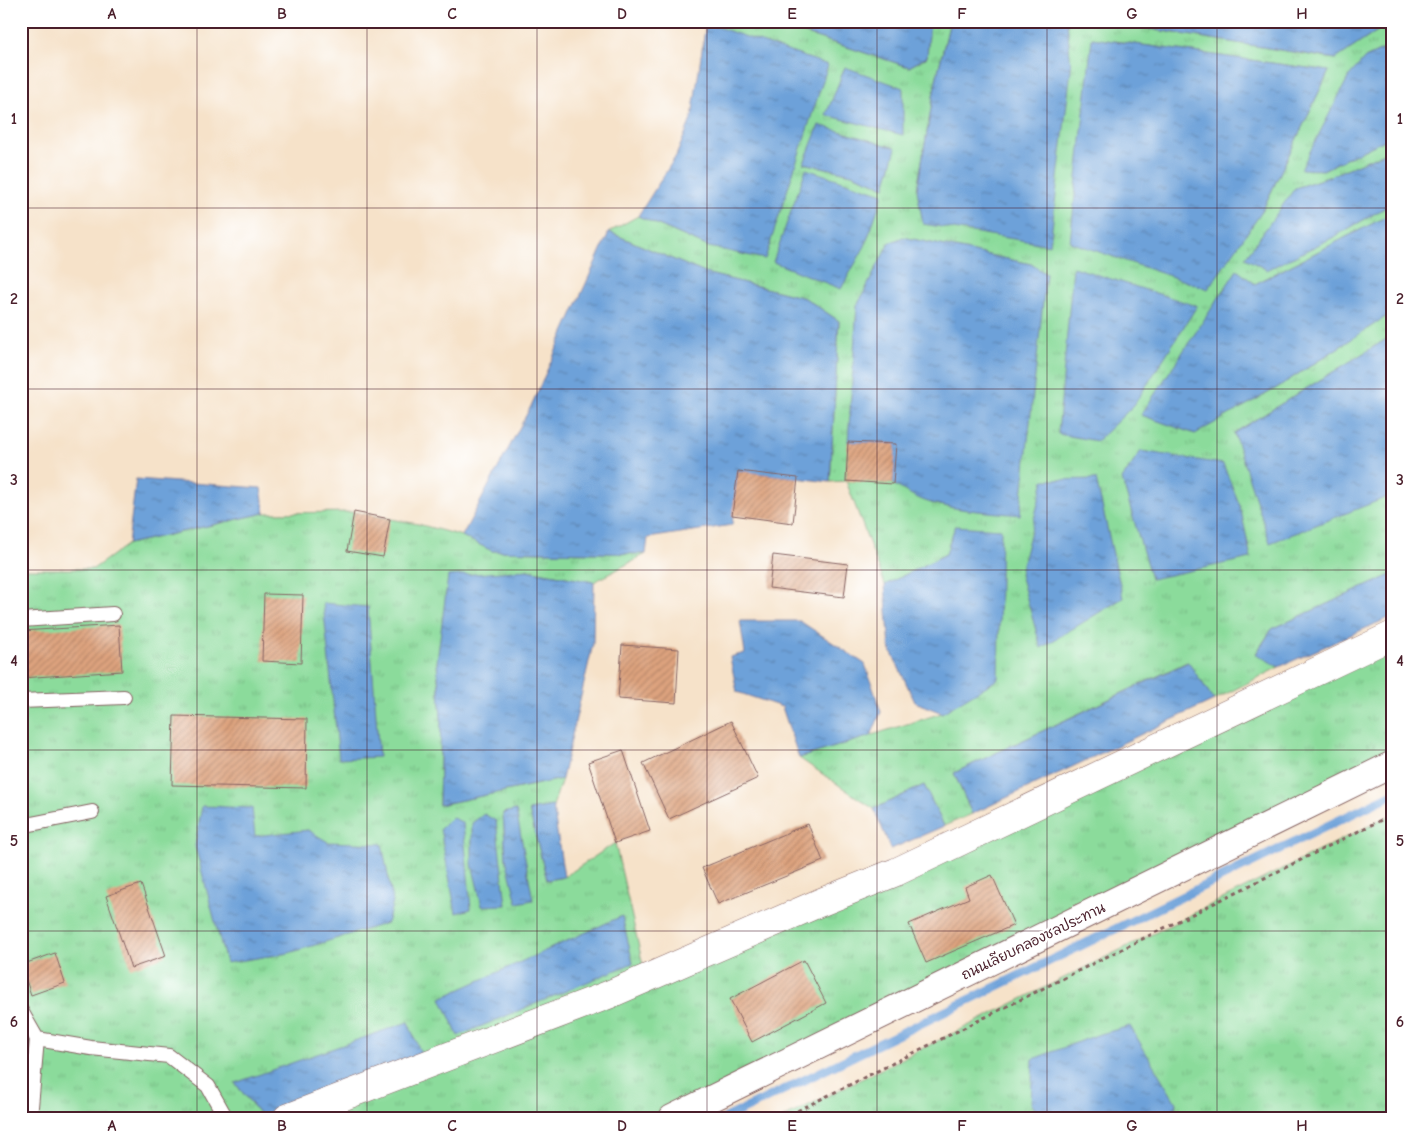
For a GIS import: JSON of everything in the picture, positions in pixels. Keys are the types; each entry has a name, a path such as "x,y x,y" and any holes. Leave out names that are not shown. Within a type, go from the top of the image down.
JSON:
{"street":[{"path":"287,1118 608,995 818,903 896,872 1393,635"},
{"name":"ถนนเลียบคลองชลประทาน","path":"672,1118 1393,764"}],"lane":[{"path":"21,620 113,614"},
{"path":"21,701 124,697"},
{"path":"21,826 92,812"},
{"path":"21,1012 37,1039 30,1118"},
{"path":"37,1039 91,1048 169,1056 208,1086 226,1118"}],"path":[{"path":"783,1118 1393,814"}],"green space":[{"path":"706,21 766,21 909,67 927,57 930,21 950,21 936,80 917,190 1071,69 1067,21 1101,21 1335,59 1393,21 1393,45 1365,58 1323,170 1393,136 1393,149 1328,177 1295,188 1332,238 1393,203 1393,213 1255,284 1237,271 1142,415 1195,433 1275,389 1393,312 1393,335 1234,433 1385,498 1393,493 1393,574 1272,629 1256,653 1279,667 1214,700 1187,662 954,773 972,814 944,826 924,785 874,809 799,758 942,713 946,554 885,585 846,481 830,482 839,321 805,298 705,273 609,232 638,216 709,247","holes":["1092,38 1329,71 1261,213","845,67 903,134 827,115","895,148 885,187 852,174 804,163","903,237 1031,264 1046,274 964,509 934,504 893,484 846,480 857,306"]},
{"path":"354,512 418,524 462,536 493,551 646,554 594,582 527,570 437,662 441,718 439,805 562,779 553,806 529,810 547,880 564,877 615,843 646,978 1393,642 1393,768 673,1118 269,1118 421,1056 235,1083 263,1118 21,1118 21,569 93,569 128,544 265,513","holes":["516,810 506,859 503,813"]},
{"path":"1393,814 1393,1118 783,1118"}],"water":[{"path":"766,21 930,21 927,57 909,67"},
{"path":"950,21 1067,21 1071,69 1050,245 923,224 917,190 936,80"},
{"path":"1101,21 1392,21 1336,59"},
{"path":"706,23 828,65 765,259 709,247 638,216 676,156 692,117"},
{"path":"1092,38 1329,71 1261,213 1208,289 1070,242"},
{"path":"1393,45 1393,136 1323,170 1301,169 1349,76 1365,58"},
{"path":"845,67 903,88 903,135 826,115"},
{"path":"819,125 896,148 885,187 852,174 804,163"},
{"path":"1393,149 1393,203 1332,238 1267,270 1245,258 1295,188 1328,177"},
{"path":"806,169 883,194 865,246 841,289 773,262"},
{"path":"1393,213 1393,312 1275,389 1195,434 1141,415 1237,270 1255,284"},
{"path":"609,232 705,273 805,298 839,321 830,482 738,471 732,525 648,538 646,554 492,551 462,536 531,406"},
{"path":"903,237 1031,264 1046,274 1020,515 977,511 930,503 893,484 895,444 848,442 857,306 889,243"},
{"path":"1073,267 1197,306 1134,405 1097,441 1058,434"},
{"path":"1393,335 1393,493 1385,498 1270,543 1234,433"},
{"path":"1141,451 1223,464 1240,506 1251,558 1151,579 1122,479"},
{"path":"136,479 261,488 265,513 128,544"},
{"path":"1096,479 1123,598 1041,648 1020,574 1044,480"},
{"path":"955,526 1001,529 998,679 942,713 915,702 890,649 885,585 946,554"},
{"path":"527,570 594,582 593,644 562,779 439,805 441,718 437,662 448,576"},
{"path":"1393,574 1393,616 1279,667 1256,654 1272,629"},
{"path":"323,603 368,607 379,757 339,759"},
{"path":"740,621 800,621 865,664 881,712 871,736 799,758 782,707 737,692 730,657 745,653"},
{"path":"1188,662 1214,700 972,814 954,773"},
{"path":"924,785 944,826 891,849 874,809"},
{"path":"202,806 252,808 255,836 308,830 328,842 382,844 393,902 387,923 289,953 226,963 195,846"},
{"path":"553,806 564,877 547,880 529,810"},
{"path":"516,810 533,900 517,903 506,859 503,813"},
{"path":"484,814 496,821 506,905 482,906 472,864 472,823"},
{"path":"452,817 463,823 471,909 456,913 440,829"},
{"path":"622,916 633,963 458,1036 441,998"},
{"path":"408,1022 422,1056 269,1118 263,1118 235,1083"},
{"path":"1130,1026 1176,1103 1173,1118 1041,1118 1031,1103 1033,1059 1097,1035"}],"building":[{"path":"848,442 896,444 893,484 846,481"},
{"path":"738,471 798,478 793,523 732,515"},
{"path":"354,512 390,519 383,557 347,551"},
{"path":"773,555 848,564 844,597 769,588"},
{"path":"264,594 303,595 301,663 262,661"},
{"path":"119,625 122,671 21,678 21,631"},
{"path":"622,645 679,649 676,703 618,699"},
{"path":"174,716 307,719 306,788 172,785"},
{"path":"731,721 758,778 669,819 643,763"},
{"path":"623,750 650,831 615,843 588,762"},
{"path":"808,824 823,861 718,904 702,868"},
{"path":"992,875 1014,925 926,963 909,924 969,898 965,887"},
{"path":"141,884 166,956 131,968 106,896"},
{"path":"55,953 65,983 31,995 21,965"},
{"path":"804,960 826,1003 752,1042 730,999"}],"waterway":[{"path":"726,1118 1393,794"}]}
